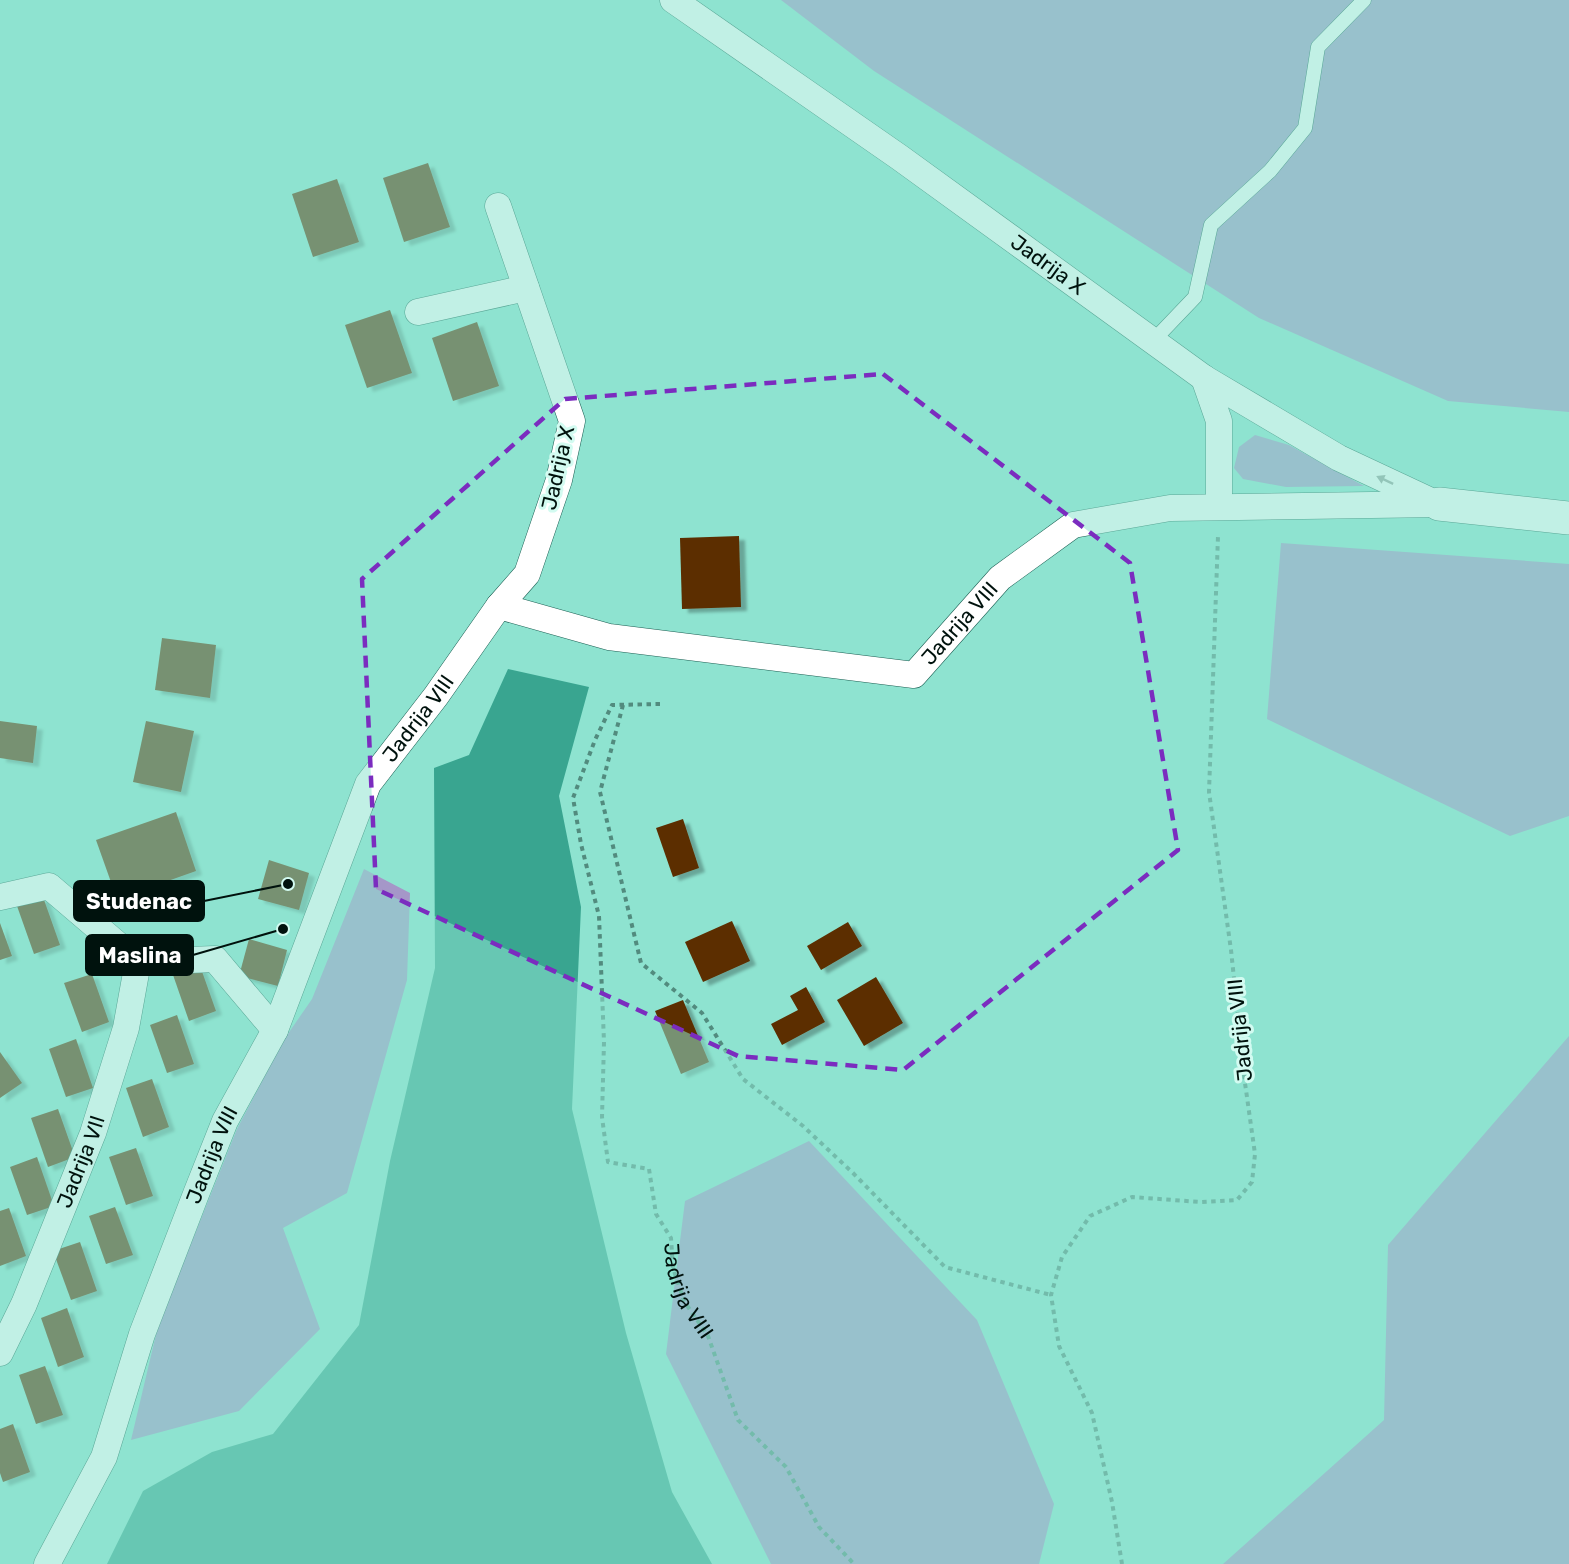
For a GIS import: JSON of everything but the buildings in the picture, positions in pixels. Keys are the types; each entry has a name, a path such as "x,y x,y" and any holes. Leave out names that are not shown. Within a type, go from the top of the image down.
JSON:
{"street":[{"name":"Jadrija X","path":"673,0 899,157 1204,378 1339,458 1439,504"},
{"name":"Jadrija X","path":"498,206 572,422 559,480 527,574 499,606"},
{"path":"418,312 526,288"},
{"path":"1204,378 1220,421 1219,506"},
{"path":"1439,504 1569,518"},
{"name":"Jadrija VIII","path":"47,1564 104,1457 142,1334 196,1194 225,1121 275,1030 368,784 435,696 499,606 609,637 914,675 1000,578 1073,525 1170,508 1439,504"},
{"path":"0,897 49,886 138,962 215,959 275,1030"},
{"name":"Jadrija VII","path":"0,1353 24,1304 93,1133 126,1028 138,962"}],"lane":[{"path":"1153,342 1195,297 1211,225 1270,171 1305,128 1318,47 1364,0"}],"path":[{"name":"Jadrija VIII","path":"1122,1564 1112,1502 1092,1413 1059,1346 1051,1295 1062,1257 1090,1216 1132,1197 1200,1202 1237,1200 1252,1182 1255,1154 1231,950 1209,792 1219,506"},
{"path":"660,704 623,705 600,792 641,963 702,1012 743,1079 803,1126 853,1173 945,1267 1051,1295"},
{"name":"Jadrija VIII","path":"623,705 612,705 595,740 573,798 581,844 599,916 604,1042 602,1117 608,1162 649,1169 656,1214 671,1238 673,1269 684,1301 708,1336 738,1420 786,1467 819,1527 854,1564"}],"highlighted area":[{"path":"883,374 1130,563 1178,850 903,1070 738,1056 376,889 362,579 565,399"}],"shaded area":[{"path":"781,0 1569,0 1569,412 1448,401 1259,318 874,71"},
{"path":"1255,435 1289,445 1364,486 1286,487 1243,479 1234,468 1239,447"},
{"path":"1281,543 1569,564 1569,816 1510,836 1267,719"},
{"path":"508,669 589,687 559,796 581,907 572,1109 626,1333 672,1492 712,1564 107,1564 143,1491 212,1452 273,1434 359,1325 390,1161 435,968 434,768 469,755"},
{"path":"364,869 410,893 407,980 347,1193 283,1228 320,1329 239,1411 131,1440 158,1326 237,1129 283,1041 312,999"},
{"path":"1569,1036 1569,1564 1223,1564 1384,1420 1388,1245"},
{"path":"809,1141 977,1320 1054,1504 1039,1564 771,1564 666,1354 685,1201"}],"place":[{"name":"Studenac","path":"288,884"},
{"name":"Maslina","path":"283,929"}]}
